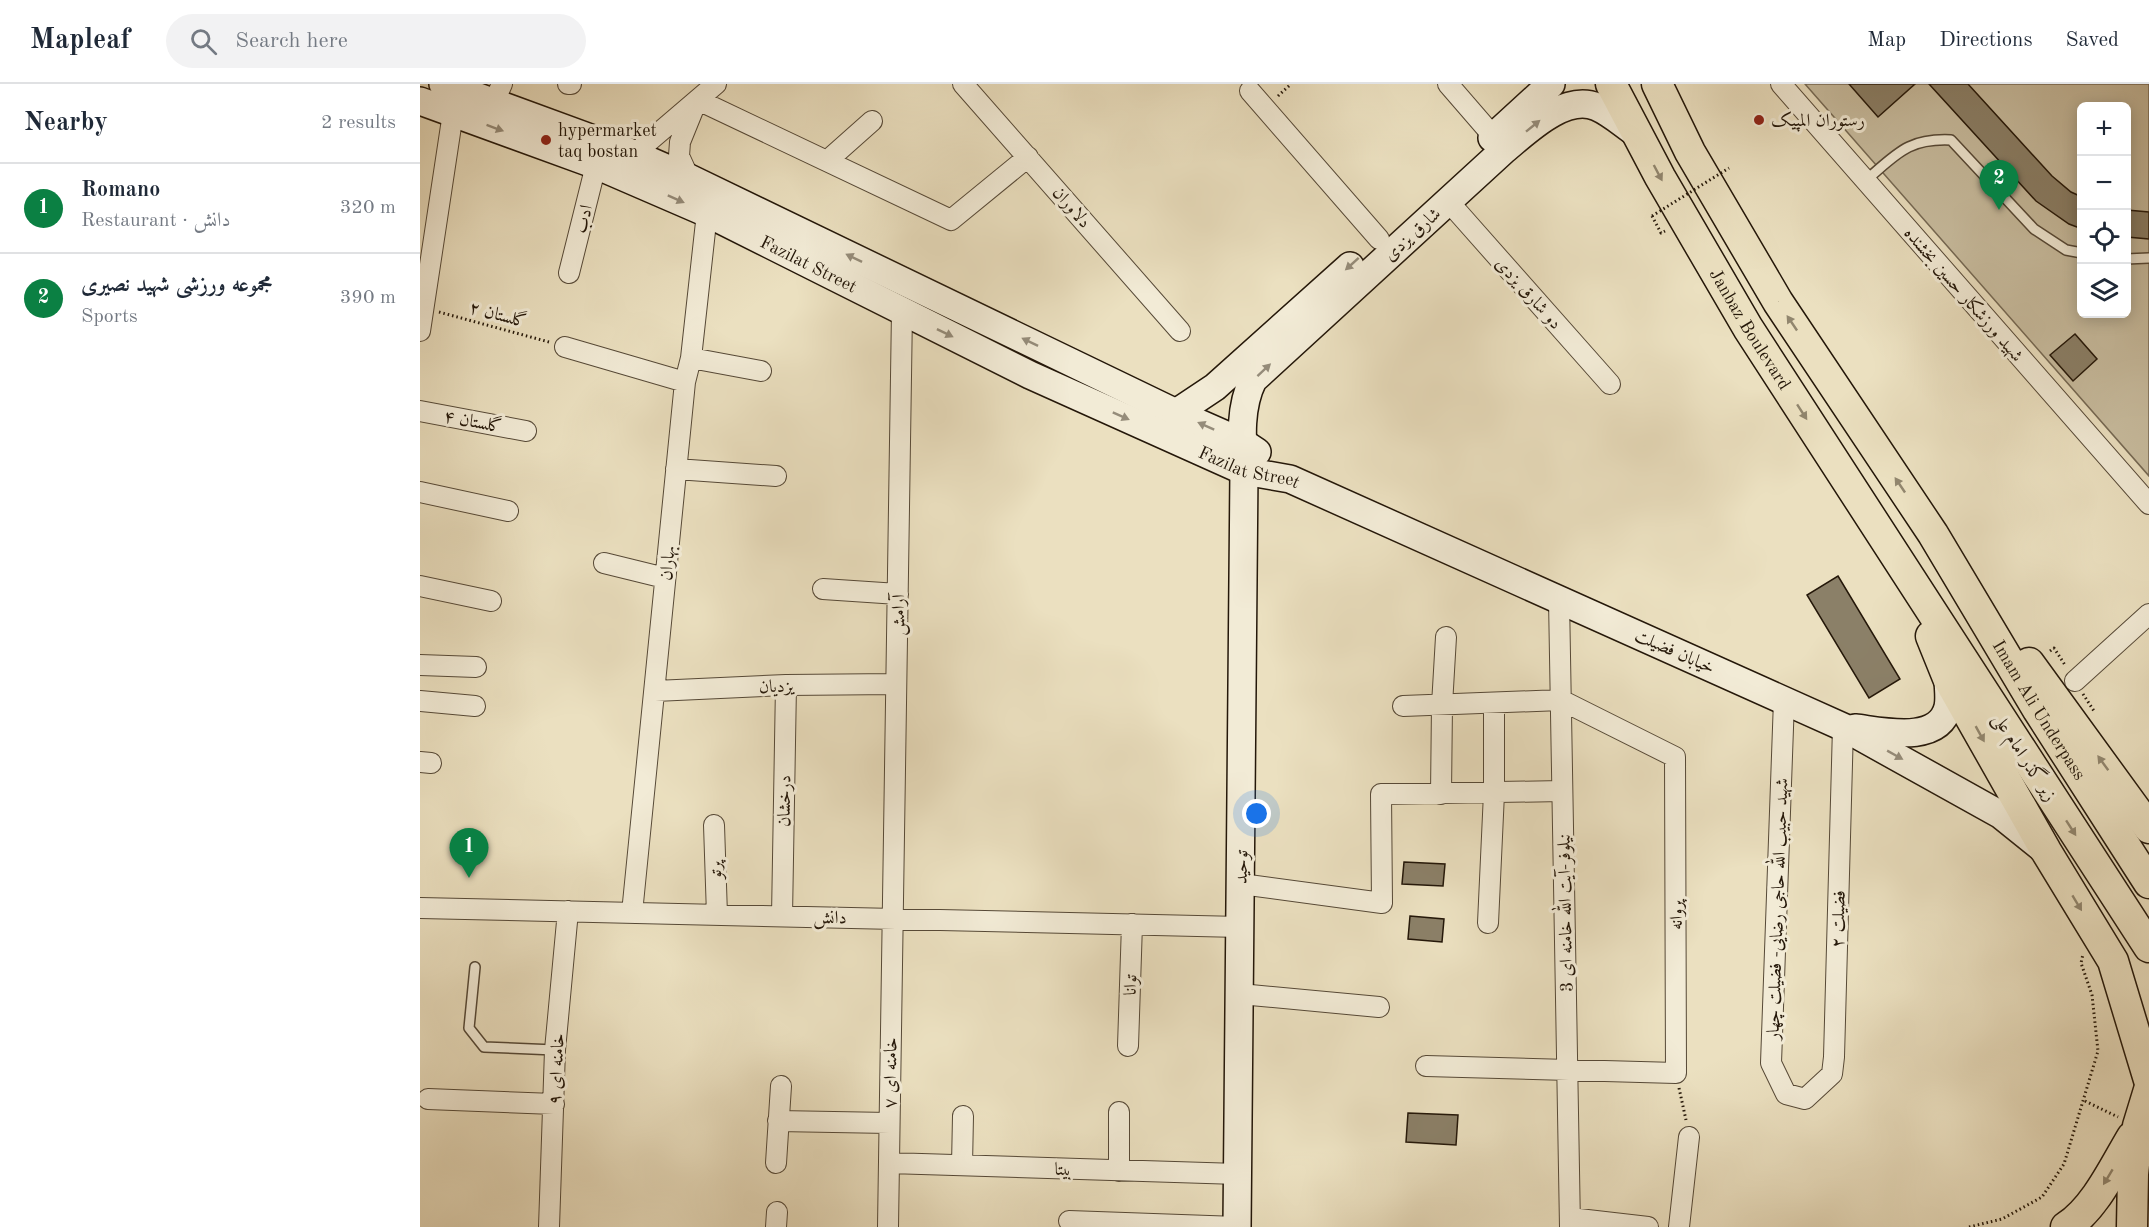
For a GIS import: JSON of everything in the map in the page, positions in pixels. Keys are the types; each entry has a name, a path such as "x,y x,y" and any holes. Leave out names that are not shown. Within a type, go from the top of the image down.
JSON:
{"main road":[{"name":"Fazilat Street","path":"443,84 497,94 689,178 1176,413 1242,442 1261,454 1290,479"},
{"path":"1176,413 1215,387 1385,246 1493,136 1551,84"},
{"name":"Janbaz Boulevard","path":"1611,84 1660,177 1748,328 1902,567"},
{"name":"Janbaz Boulevard","path":"1657,84 1690,152 1778,302 1933,534"},
{"name":"شارق یزدی","path":"1242,442 1245,399 1253,380 1385,246 1448,201 1541,120 1562,109 1575,95 1579,105 1596,106 1636,133"},
{"name":"Fazilat Street","path":"420,101 596,165 707,213 1030,375 1244,471 1290,479"},
{"path":"1225,379 1221,392 1225,400 1232,403 1245,399"},
{"name":"توحید","path":"1238,1227 1244,471 1242,442"},
{"name":"خیابان فضیلت","path":"1290,479 1843,727 2001,815 2046,851"},
{"path":"1933,534 2149,828"},
{"name":"Imam Ali Underpass","path":"1933,534 2038,710 2149,883"},
{"path":"1902,567 1948,678 2046,851 2113,961 2149,1005"},
{"name":"زیر گذر امام علی","path":"1902,567 2149,947"},
{"path":"1843,727 1909,734 1931,728 1943,718 1948,706 1948,678"},
{"path":"2113,961 2149,1080"},
{"path":"2132,1227 2133,1174 2138,1126 2149,1090"},
{"path":"2066,1227 2088,1206 2103,1186 2138,1126"}],"street":[{"path":"634,154 716,84"},
{"name":"دلاوران","path":"963,84 1180,331"},
{"path":"1448,84 1493,136"},
{"name":"شهید ورزشکار حسین بخشنده","path":"1781,84 2149,504"},
{"path":"1250,91 1385,246"},
{"path":"698,100 951,220 1028,157"},
{"path":"689,178 679,156 680,142 698,100"},
{"path":"420,331 428,219 453,113"},
{"path":"826,161 872,121"},
{"name":"ادب","path":"569,273 596,165"},
{"name":"دو شارق یزدی","path":"1448,201 1610,384"},
{"name":"بهاران","path":"632,913 685,382 691,358 707,213"},
{"name":"آرامش","path":"892,919 902,311"},
{"path":"565,347 685,382"},
{"path":"691,358 761,371"},
{"name":"گلستان ۴","path":"420,411 526,430"},
{"path":"676,469 776,476"},
{"path":"420,492 508,511"},
{"path":"604,563 665,578"},
{"path":"420,586 491,601"},
{"path":"823,589 898,594"},
{"name":"نیلوفر-آیت الله خامنه ای 3","path":"1559,599 1570,1223"},
{"path":"2075,681 2149,614"},
{"path":"1441,794 1442,705 1446,637"},
{"path":"420,665 476,667"},
{"name":"یزدیان","path":"655,691 786,685 896,684"},
{"name":"درخشان","path":"782,916 786,685"},
{"path":"1403,706 1561,700"},
{"name":"پروانه","path":"1561,700 1675,757 1676,1073"},
{"name":"شهید حبیب الله حاجی رضایی- فضیلت چهار","path":"1784,700 1771,1063 1786,1094 1805,1099"},
{"path":"420,701 475,706"},
{"path":"1488,923 1494,793 1494,703"},
{"name":"فضیلت ۲","path":"1805,1099 1832,1074 1834,1057 1843,727"},
{"path":"1240,884 1382,903 1382,794 1562,791"},
{"name":"پرتو","path":"714,825 717,915"},
{"name":"دانش","path":"420,908 1240,927"},
{"name":"خامنه ای ۹","path":"549,1227 555,1050 568,911"},
{"name":"خامنه ای ۷","path":"888,1227 892,919"},
{"name":"توانا","path":"1128,1046 1132,924"},
{"path":"1240,994 1378,1007"},
{"path":"1426,1066 1676,1073"},
{"path":"776,1163 781,1086"},
{"path":"428,1099 554,1104"},
{"path":"1119,1112 1119,1171"},
{"path":"962,1165 963,1116"},
{"path":"778,1120 889,1123"},
{"path":"1679,1227 1689,1137"},
{"name":"بیتا","path":"889,1163 1238,1174"},
{"path":"1069,1221 1238,1227"},
{"path":"1570,1223 1648,1227"}],"lane":[{"path":"1865,181 1907,147 1930,139 1951,140 2034,229 2066,250 2077,252"},
{"path":"2131,259 2149,258"},
{"path":"475,966 469,1028 484,1047 555,1050"}],"path":[{"path":"1661,233 1652,216 1728,168"},
{"name":"گلستان ۲","path":"422,308 565,347"},
{"path":"1969,1227 2002,1219 2042,1197 2064,1164 2085,1101 2098,1051 2092,995 2081,963 2091,925"},
{"path":"1676,1073 1689,1137"},
{"path":"2085,1101 2138,1126"}],"shaded area":[{"path":"1805,84 2149,84 2149,476"}],"building":[{"path":"1849,84 1915,84 1878,117"},
{"path":"1929,84 1968,84 2052,176 2077,195 2077,227 2036,201"},
{"path":"2131,210 2149,212 2149,239 2131,237"},
{"path":"2075,334 2097,359 2073,381 2050,355"},
{"path":"1838,576 1900,679 1869,698 1807,595"},
{"path":"1404,862 1445,864 1443,886 1402,884"},
{"path":"1410,916 1444,919 1442,942 1408,939"},
{"path":"1408,1113 1458,1115 1456,1145 1406,1142"}],"place":[{"name":"رستوران المپیک","path":"1759,120"},
{"name":"hypermarket taq bostan","path":"546,140"},
{"name":"مجموعه ورزشی شهید نصیری","path":"1999,210"},
{"name":"Romano","path":"469,878"}]}
